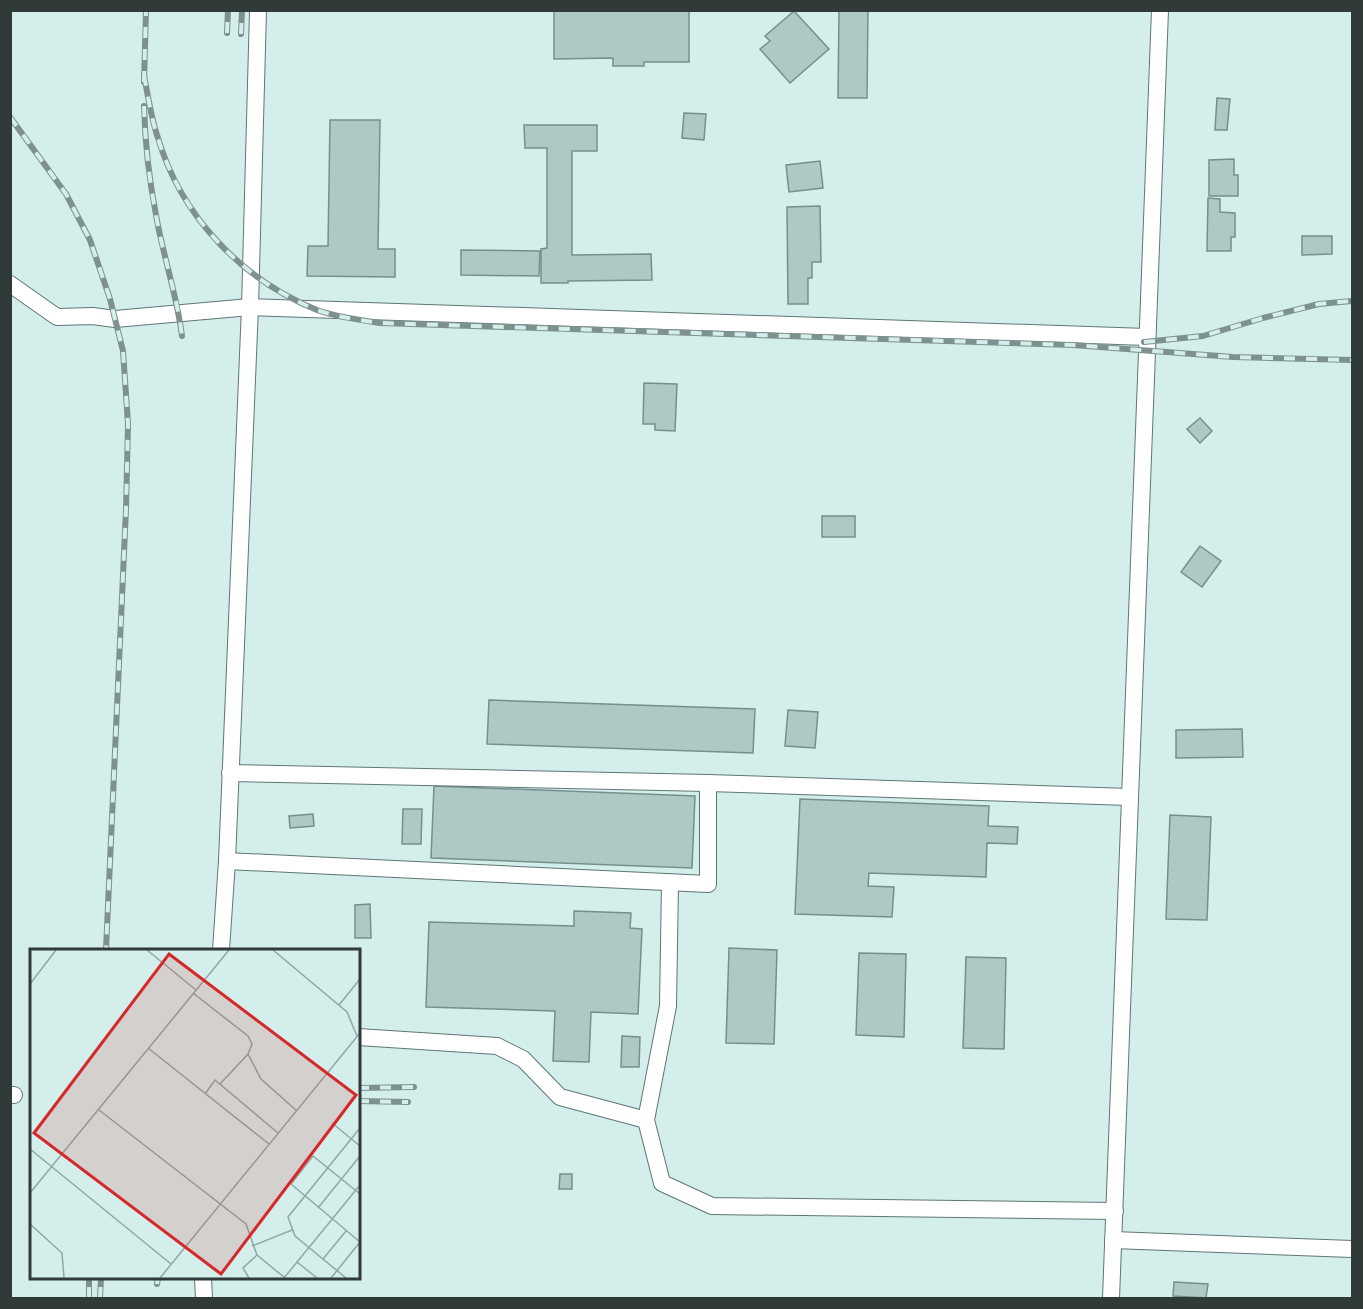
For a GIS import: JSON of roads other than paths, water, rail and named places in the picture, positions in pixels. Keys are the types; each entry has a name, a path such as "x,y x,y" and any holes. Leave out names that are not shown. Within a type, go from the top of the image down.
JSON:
{"lane":[{"path":"221,949 227,861 250,308 258,10"},
{"path":"1111,1299 1160,10"},
{"path":"10,284 57,317 93,316 115,319 250,308 1147,337"},
{"path":"230,773 708,783 1130,796"},
{"path":"227,861 708,884 708,783"},
{"path":"670,882 668,1006 646,1120 662,1183 712,1206 1115,1211"},
{"path":"360,1037 497,1046 523,1059 560,1097 646,1120"},
{"path":"1113,1240 1353,1249"},
{"path":"204,1279 204,1299"}],"railway":[{"path":"144,82 146,10"},
{"path":"227,33 228,10"},
{"path":"241,34 242,10"},
{"path":"144,75 153,123 168,167 182,194 199,219 240,263 264,281 290,297 332,315 380,323 1073,345 1233,357 1352,360"},
{"path":"144,106 145,133 154,201 182,336"},
{"path":"10,117 66,194 90,240 110,299 123,351 128,424 126,509 106,949"},
{"path":"1144,342 1203,336 1319,304 1352,301"},
{"path":"360,1088 414,1087"},
{"path":"360,1101 408,1102"},
{"path":"89,1279 89,1298"},
{"path":"100,1298 101,1279"},
{"path":"157,1284 158,1279"}]}
